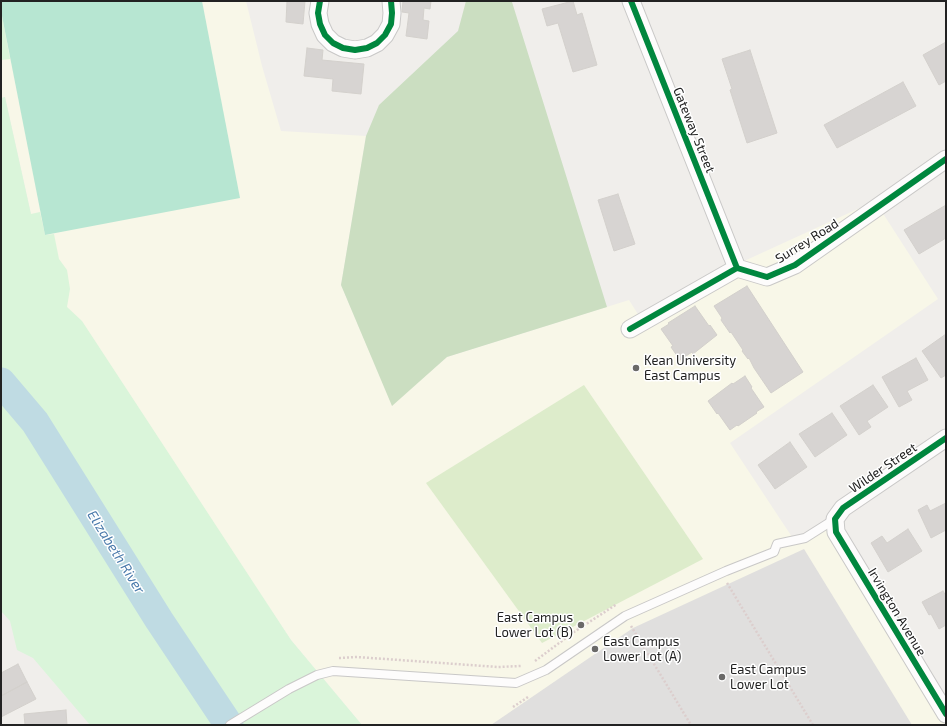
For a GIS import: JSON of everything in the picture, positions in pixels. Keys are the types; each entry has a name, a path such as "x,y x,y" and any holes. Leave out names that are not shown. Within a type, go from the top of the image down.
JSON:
{"street":[{"path":"320,1 318,13 320,24 325,34 333,43 344,48 355,50 367,48 377,43 385,34 391,24 392,18 390,1"},
{"name":"Gateway Street","path":"631,1 737,268"},
{"name":"Surrey Road","path":"737,268 767,277 795,265 946,160"},
{"path":"630,329 737,268"},
{"name":"Wilder Street","path":"835,519 843,508 946,438"},
{"name":"Irvington Avenue","path":"835,519 836,532 946,714"}],"lane":[{"path":"230,725 289,689 317,675 333,671 516,683 546,670 625,616 721,573 774,552 777,544 805,538 835,519"}],"path":[{"path":"721,573 813,725"},
{"path":"532,662 617,604"},
{"path":"630,624 691,725"},
{"path":"339,658 357,657 498,667 527,666"},
{"path":"512,707 528,696"}],"shaded area":[{"name":"Kean University East Campus","path":"1,1 246,1 262,66 281,131 366,136 341,285 392,405 447,357 629,300 641,319 742,262 875,201 938,299 730,443 794,540 827,521 946,715 946,725 362,725 291,640 67,307 31,214 5,97 1,98 1,60 10,58 1,11"},
{"name":"East Campus Lower Lot","path":"804,549 912,725 491,725 633,628"}],"green space":[{"path":"1,1 202,1 240,198 45,235 1,11"},
{"path":"466,1 512,2 607,307 447,357 392,406 341,285 366,136 379,105 458,31"},
{"path":"1,11 10,59 1,60"},
{"path":"5,97 31,214 40,212 45,235 54,234 59,259 67,270 70,289 67,307 82,321 291,640 362,725 90,725 33,658 17,650 10,621 1,611 1,98"},
{"path":"584,385 703,559 542,643 426,483"}],"building":[{"path":"287,1 305,1 303,24 286,22"},
{"path":"403,1 431,1 430,9 424,8 423,20 429,21 427,39 406,36 409,13 402,12"},
{"path":"573,1 577,15 582,13 597,65 573,72 558,23 547,26 542,9"},
{"path":"946,42 946,81 939,85 923,55"},
{"path":"307,48 323,50 322,60 364,64 361,94 332,91 333,79 304,76"},
{"path":"750,50 777,133 747,143 722,59"},
{"path":"903,82 916,106 837,148 824,125"},
{"path":"618,194 635,244 614,251 598,200"},
{"path":"946,205 946,238 919,254 904,230"},
{"path":"747,286 803,372 771,393 749,358 748,359 742,351 743,350 731,332 730,333 721,320 722,318 714,306"},
{"path":"695,306 717,335 693,354 692,352 680,360 671,347 673,346 661,329"},
{"path":"946,334 946,375 941,378 922,351"},
{"path":"916,358 928,380 907,391 912,400 899,407 882,377"},
{"path":"745,376 764,407 730,430 708,401 732,383 733,384"},
{"path":"873,385 888,407 867,421 871,427 859,435 840,406"},
{"path":"832,413 847,435 815,457 799,434"},
{"path":"790,442 807,467 775,489 758,465"},
{"path":"946,503 946,530 931,538 918,510 927,505 930,511"},
{"path":"908,529 922,551 888,572 871,543 882,536 887,543"},
{"path":"943,591 946,596 946,625 939,629 931,614 929,615 922,602"},
{"path":"18,664 27,682 1,696 1,673"},
{"path":"27,682 36,699 1,717 1,696"},
{"path":"66,710 67,725 25,725 24,714"}],"waterway":[{"name":"Elizabeth River","path":"1,382 35,422 159,620 229,725"}],"cycle path":[{"path":"320,1 318,13 320,24 325,35 333,43 343,48 355,50 367,48 377,43 385,35 391,24 391,1"},
{"path":"631,1 737,268"},
{"path":"630,329 737,268 767,277 795,265 946,159"},
{"path":"946,438 843,508 835,519 836,532 946,714"}],"place":[{"name":"Kean University East Campus","path":"636,368"},
{"name":"East Campus Lower Lot (B)","path":"581,625"},
{"name":"East Campus Lower Lot (A)","path":"595,649"},
{"name":"East Campus Lower Lot","path":"722,677"}]}
